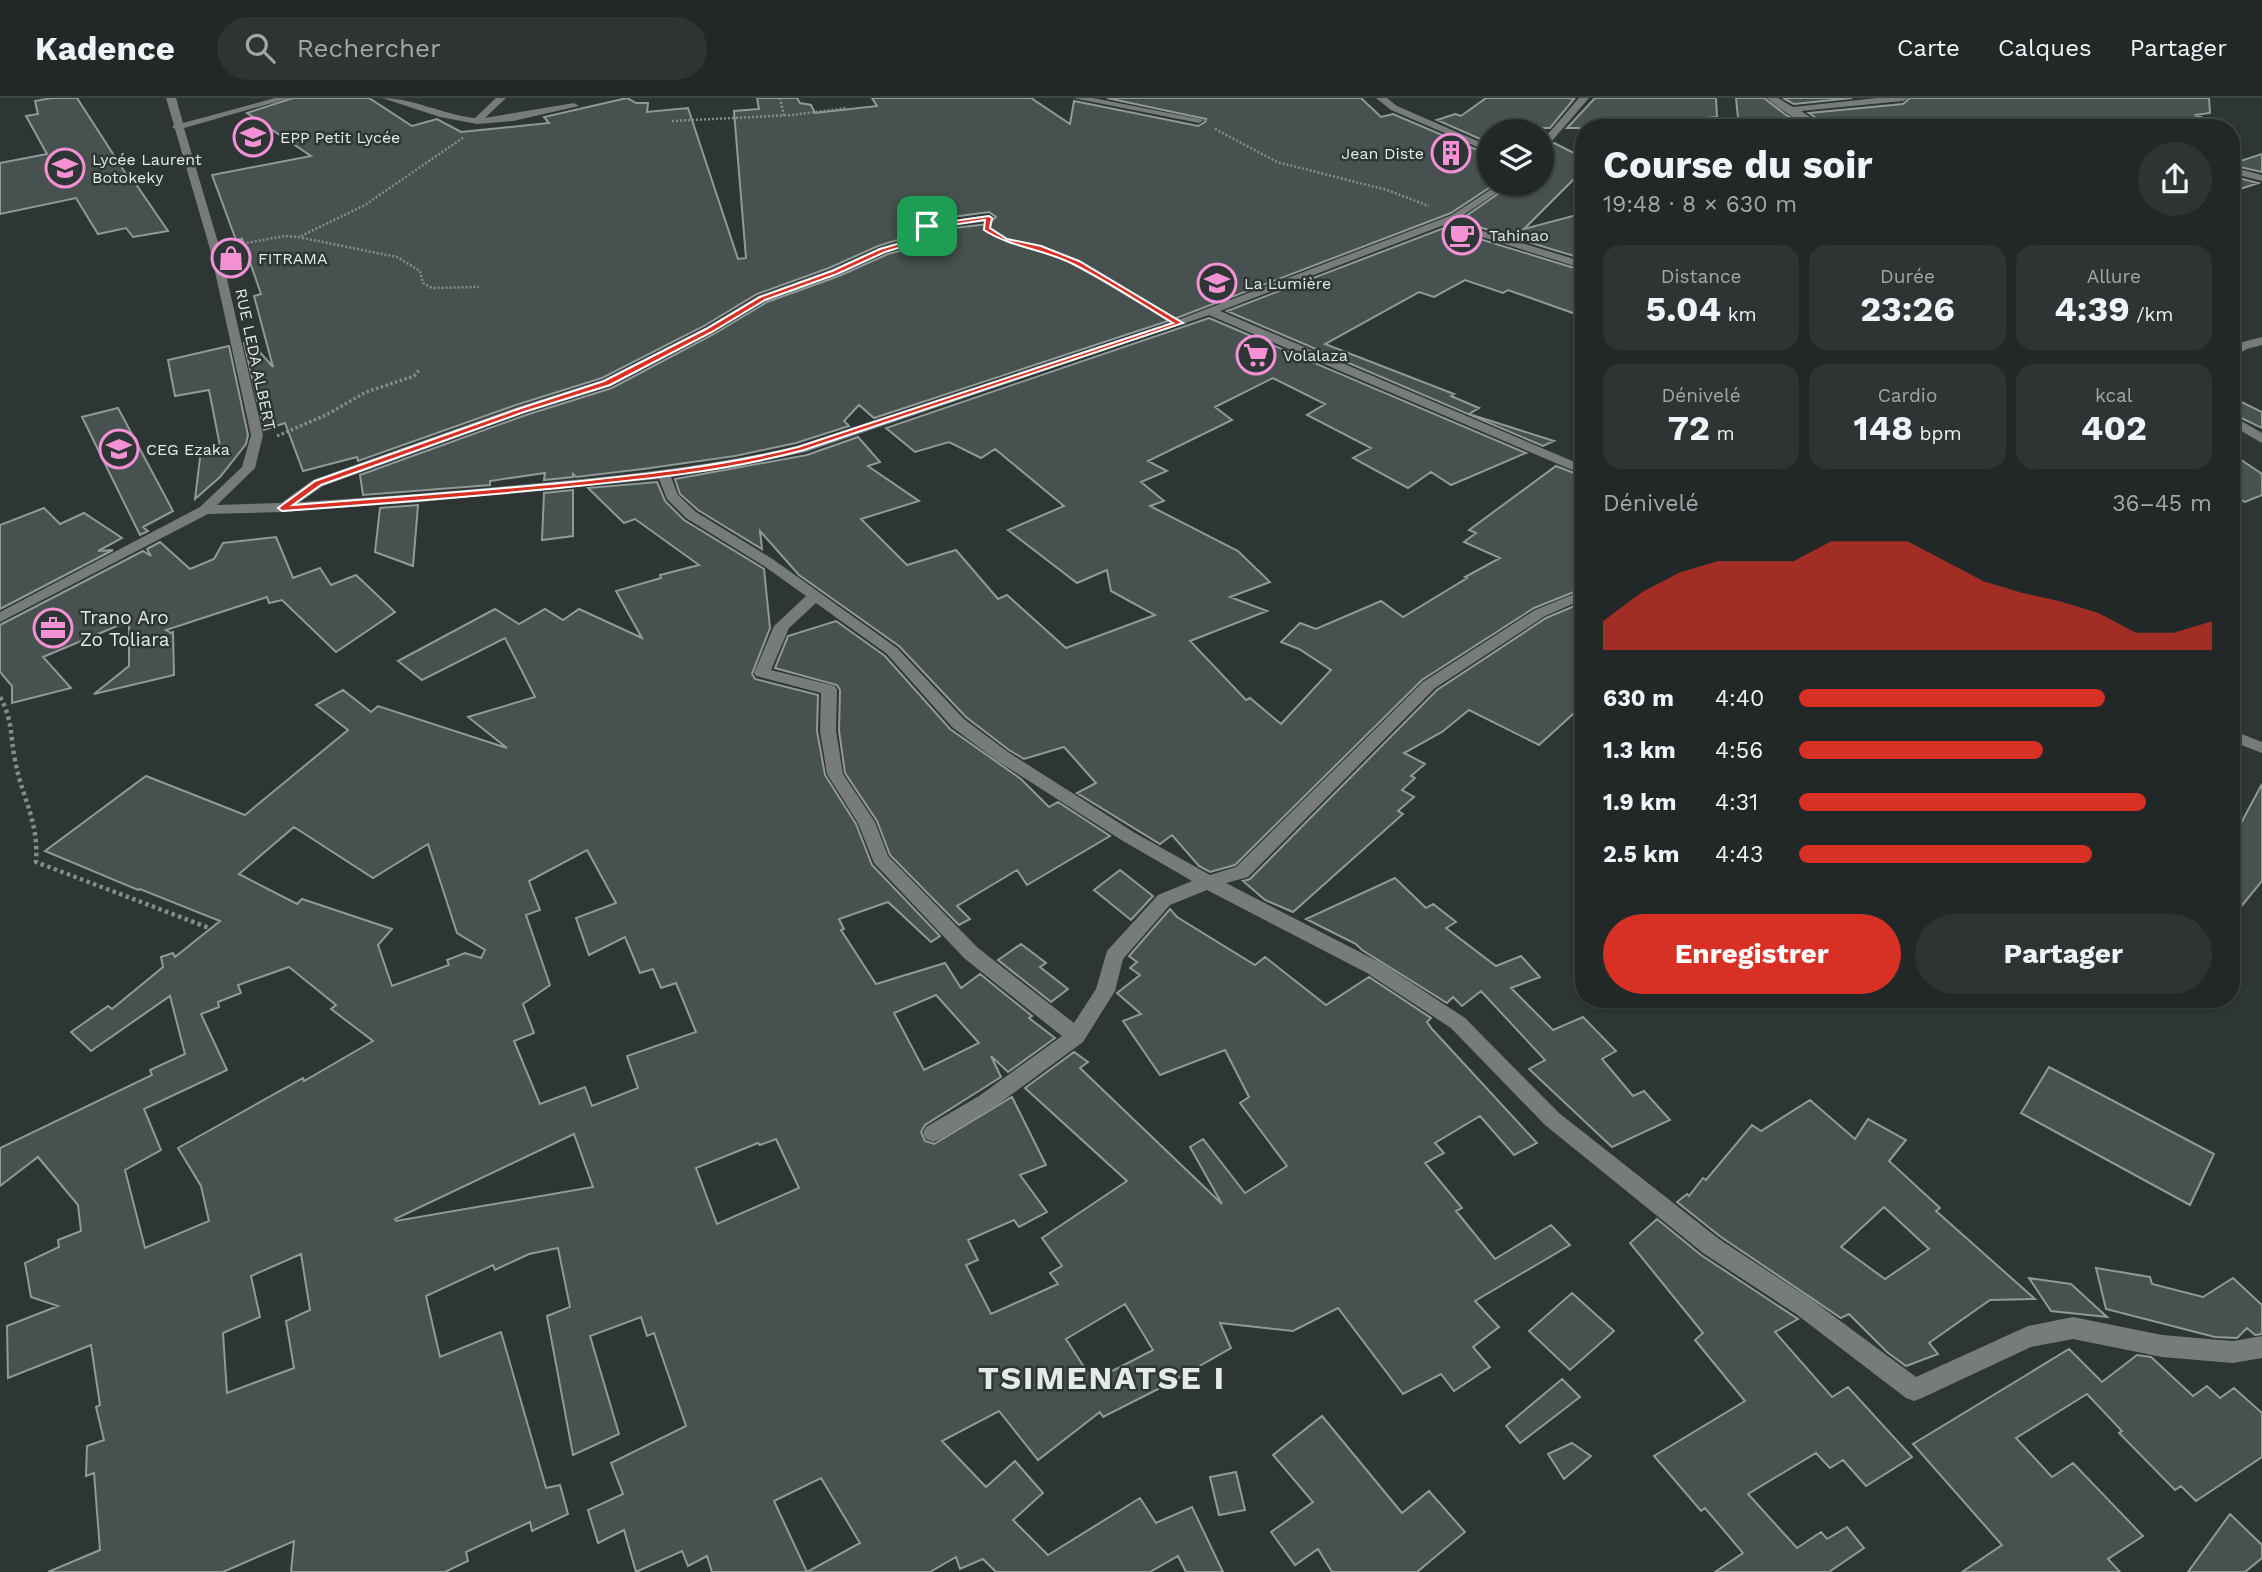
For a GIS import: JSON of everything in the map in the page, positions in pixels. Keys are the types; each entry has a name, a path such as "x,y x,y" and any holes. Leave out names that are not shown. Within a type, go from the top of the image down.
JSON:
{"street":[{"name":"RUE LEDA ALBERT","path":"0,618 205,510 248,468 257,435 215,249 177,127 171,98"},
{"path":"177,127 285,98"},
{"path":"387,98 458,119 482,121 574,106"},
{"path":"482,121 501,98"},
{"path":"1078,98 1199,120"},
{"path":"1118,107 1136,98"},
{"path":"1381,98 1405,113 1477,144"},
{"path":"1554,133 1584,98"},
{"path":"1772,98 1806,119"},
{"path":"1789,110 1903,98"},
{"path":"2240,172 2262,178"},
{"path":"205,510 438,498 664,475 756,460 801,449 1179,323 1450,219 1486,196"},
{"path":"282,508 318,483 495,419 607,383 762,299 883,250 929,237 927,226 989,218"},
{"path":"1450,219 1575,263"},
{"path":"1209,311 1575,467"},
{"path":"2240,348 2262,341"},
{"path":"2240,425 2262,439"},
{"path":"664,475 672,496 691,515 816,595 892,651 958,723 1002,756 1129,837 1208,882 1374,968 1458,1023 1552,1119 1700,1238 1804,1307 1914,1390 2028,1337 2073,1328 2161,1346 2233,1352 2262,1346"},
{"path":"816,595 782,626 762,673 830,690 828,731 835,774 866,822 880,859 971,953 1076,1036"},
{"path":"933,1133 986,1102 1076,1036 1105,991 1114,956 1164,901 1208,882 1242,872 1429,685 1540,613 1575,598"},
{"path":"2240,738 2262,747"}],"path":[{"path":"780,98 784,116"},
{"path":"672,121 784,116 846,108"},
{"path":"1199,120 1277,162 1387,190 1450,219"},
{"path":"298,237 321,229 394,187 482,121"},
{"path":"989,218 987,228 1005,240 1038,247 1076,262 1179,323"},
{"path":"215,249 285,236 298,237 397,257 420,271 423,283 432,288 479,287"},
{"path":"254,446 326,415 366,392 414,376 419,370"},
{"path":"0,697 10,715 15,762 38,837 36,863 209,928"}],"building":[{"path":"77,98 126,174 129,174 168,231 133,237 126,228 98,234 76,198 0,214 0,163 47,154 26,116 38,114 35,101"},
{"path":"293,98 369,98 412,126 437,119 461,132 549,123 544,117 627,98 636,103 648,103 647,112 688,108 738,259 746,258 734,111 759,109 757,98 797,98 800,103 811,105 815,113 877,106 872,98 1031,98 1070,124 1074,101 1198,126 1206,119 1107,98 1361,98 1381,117 1393,114 1477,150 1477,196 1451,213 1174,319 874,418 859,405 844,421 849,426 796,443 735,456 643,469 576,477 573,474 573,477 544,480 545,473 490,481 490,485 363,495 360,475 526,415 612,388 714,334 767,302 839,276 888,254 934,242 936,230 989,224 996,217 989,212 923,221 920,233 878,246 829,268 757,294 704,326 602,378 516,405 358,461 357,457 303,471 285,423 264,430 244,343 251,342 273,367 254,296 261,294 242,239 236,240 212,175 311,156 247,113"},
{"path":"1486,98 1574,99 1554,123 1554,119 1477,119 1477,138 1437,120 1455,114 1461,116"},
{"path":"1595,98 1716,98 1717,117 1575,119"},
{"path":"1736,98 1764,98 1793,119 1738,119"},
{"path":"1783,98 1852,98 1794,104"},
{"path":"1910,98 2209,98 2210,113 2195,115 2206,119 1817,119 1809,113 1903,104"},
{"path":"1575,119 1575,128 1567,128"},
{"path":"1554,143 1575,154 1575,178 1524,229 1575,215 1575,256 1459,221 1495,196 1554,196"},
{"path":"2262,154 2262,172 2240,167 2240,161"},
{"path":"2240,178 2258,183 2240,189"},
{"path":"1444,228 1575,268 1575,314 1508,290 1503,293 1465,280 1434,297 1419,292 1325,344 1454,394 1451,396 1479,408 1469,414 1554,441 1543,446 1227,311"},
{"path":"1209,318 1526,453 1451,485 1431,472 1408,488 1353,458 1371,448 1307,415 1325,404 1273,378 1215,407 1232,420 1148,461 1167,471 1141,482 1164,501 1150,506 1238,551 1270,582 1230,597 1267,611 1190,641 1246,700 1250,698 1281,724 1331,670 1299,649 1281,642 1300,623 1316,629 1381,601 1403,617 1500,558 1464,542 1476,533 1469,530 1556,466 1575,473 1575,592 1534,608 1422,680 1235,865 1210,872 1199,866 1172,835 1160,844 1077,793 1096,783 1064,747 1024,759 1009,750 966,717 899,646 799,575 760,531 762,549 698,510 680,494 675,479 807,455 858,437 880,462 868,466 919,501 861,519 907,565 956,550 998,599 1007,595 1066,648 1155,615 1111,591 1107,570 1077,583 1008,530 1064,506 995,449 981,458 949,442 915,452 886,428"},
{"path":"229,346 248,435 246,444 220,477 195,499 201,450 220,446 209,390 175,396 168,360"},
{"path":"2240,401 2262,412 2262,428 2240,417"},
{"name":"CEG Ezaka","path":"118,408 173,511 143,527 148,531 140,535 82,417"},
{"path":"2240,459 2262,474 2262,495 2245,502 2240,500"},
{"path":"657,482 665,501 684,520 764,569 770,628 752,674 755,679 818,695 817,731 825,775 856,824 872,865 940,936 931,942 888,902 839,919 844,929 841,930 876,984 945,963 961,988 980,974 1055,1038 1008,1072 991,1056 1001,1077 925,1125 921,1132 925,1141 934,1144 1012,1097 1046,1165 1020,1175 1047,1212 1019,1227 1014,1220 968,1240 978,1260 966,1265 991,1314 1058,1284 1050,1273 1062,1266 1042,1238 1127,1181 1025,1088 1074,1052 1088,1062 1080,1068 1222,1204 1190,1147 1203,1139 1245,1193 1287,1166 1240,1103 1249,1097 1225,1050 1160,1075 1123,1021 1141,1014 1117,993 1140,975 1130,968 1137,962 1129,956 1170,909 1177,917 1255,965 1265,957 1326,1005 1369,977 1431,1018 1427,1022 1432,1029 1537,1143 1514,1155 1480,1116 1435,1143 1444,1153 1425,1163 1462,1208 1456,1211 1495,1259 1551,1225 1570,1245 1475,1301 1499,1327 1473,1347 1490,1367 1454,1391 1441,1374 1403,1394 1338,1308 1293,1331 1220,1323 1231,1348 1103,1417 1100,1412 1038,1460 999,1411 942,1441 986,1487 1015,1461 1043,1493 1013,1520 1048,1555 1140,1498 1156,1523 1192,1507 1223,1572 1186,1572 1178,1556 1150,1572 996,1572 983,1559 960,1569 956,1557 930,1572 807,1572 712,1572 707,1556 688,1566 682,1551 636,1572 624,1530 598,1543 588,1510 623,1494 611,1463 686,1426 654,1333 647,1336 641,1317 590,1336 619,1434 573,1455 547,1316 570,1307 558,1248 529,1254 495,1270 493,1265 426,1296 440,1357 501,1332 546,1488 560,1485 568,1514 532,1531 530,1522 466,1552 468,1561 445,1572 291,1572 294,1541 223,1572 48,1572 100,1550 94,1473 86,1476 87,1446 104,1440 96,1407 100,1405 91,1345 8,1378 7,1326 58,1306 31,1297 25,1263 59,1247 58,1240 81,1231 78,1205 38,1157 0,1186 0,1148 152,1075 150,1070 185,1054 170,996 91,1051 71,1032 108,1006 112,1009 163,967 161,957 173,953 175,957 220,921 45,851 146,776 245,815 348,730 316,705 343,690 371,712 378,706 507,748 468,717 535,697 505,638 422,680 398,661 495,609 519,624 545,609 563,620 579,609 642,638 616,591 661,578 660,575 699,565 635,519 624,523 588,488","holes":["294,827 373,878 428,844 457,933 485,950 481,958 465,953 447,960 449,965 392,986 378,945 392,929 302,899 297,904 239,874","587,850 616,903 576,918 589,955 625,937 640,973 653,969 661,988 676,983 696,1032 627,1056 638,1088 592,1106 585,1087 540,1104 514,1041 534,1033 523,1004 550,985 526,915 540,910 529,881","289,967 336,1005 331,1009 373,1041 178,1148 201,1186 209,1221 145,1248 125,1170 161,1150 144,1109 227,1070 201,1014 219,1007 218,1002 241,993 238,985","936,995 979,1043 924,1070 894,1013","574,1134 593,1187 396,1221 395,1219","776,1139 799,1188 717,1224 696,1168 758,1143 760,1145","301,1254 310,1310 286,1321 294,1368 227,1393 223,1333 260,1317 251,1276","1125,1304 1153,1350 1093,1381 1066,1339","821,1478 860,1543 807,1572 774,1501"]},
{"path":"573,490 573,536 542,540 544,493"},
{"path":"418,505 413,566 375,552 380,508"},
{"path":"44,508 60,524 84,513 122,538 98,551 113,550 0,609 0,525"},
{"path":"276,537 293,578 320,568 331,585 356,575 395,612 336,652 282,600 269,603 267,597 166,630 173,632 174,675 94,694 129,666 129,621 43,657 71,688 12,703 12,686 0,672 0,625 143,551 151,556 147,549 160,542 190,569 214,559 223,543"},
{"path":"1575,606 1575,712 1539,745 1469,710 1442,732 1404,753 1425,764 1411,776 1415,778 1402,790 1414,797 1398,811 1403,814 1293,912 1265,900 1243,881 1250,879 1437,690 1546,618"},
{"path":"836,621 885,656 950,729 1021,779 1049,807 1058,802 1110,836 1027,885 1017,870 957,906 970,919 959,925 890,855 877,821 845,773 839,731 840,690 837,685 775,668 788,636"},
{"path":"2262,784 2262,881 2240,908 2240,825"},
{"path":"1120,870 1153,896 1131,920 1094,890"},
{"path":"1395,878 1426,908 1433,904 1456,922 1446,928 1496,966 1521,956 1540,977 1511,988 1553,1030 1583,1017 1616,1051 1602,1059 1633,1096 1644,1091 1670,1120 1612,1147 1529,1069 1545,1060 1481,991 1462,1006 1453,997 1447,1003 1356,944 1306,919"},
{"path":"1021,944 1046,963 1040,967 1068,989 1051,1002 998,960"},
{"path":"2049,1067 2214,1154 2190,1205 2021,1113"},
{"path":"1810,1100 1855,1139 1868,1119 1906,1140 1889,1161 1940,1208 1936,1211 2035,1299 1990,1300 1929,1343 1938,1354 1906,1366 1887,1352 1849,1314 1841,1318 1721,1237 1677,1202 1687,1194 1689,1196 1703,1178 1706,1180 1752,1125 1761,1131","holes":["1884,1207 1929,1249 1885,1279 1841,1247"]},
{"path":"1657,1219 1701,1255 1798,1319 1775,1332 1832,1397 1848,1387 1912,1457 1866,1486 1843,1460 1830,1468 1816,1453 1748,1494 1797,1548 1821,1532 1827,1539 1847,1527 1864,1548 1829,1572 1715,1572 1743,1553 1705,1508 1701,1511 1654,1456 1745,1401 1695,1340 1703,1333 1630,1243"},
{"path":"2096,1268 2150,1277 2152,1284 2203,1297 2233,1278 2262,1305 2262,1334 2255,1335 2247,1328 2237,1338 2215,1337 2106,1309"},
{"path":"2029,1278 2071,1284 2107,1317 2051,1311"},
{"path":"1572,1293 1614,1331 1570,1370 1529,1331"},
{"path":"2069,1349 2102,1382 2137,1355 2151,1357 2193,1396 2207,1386 2220,1398 2234,1388 2262,1413 2262,1457 2196,1501 2181,1486 2175,1490 2119,1433 2122,1431 2087,1394 2016,1438 2052,1477 2073,1463 2143,1536 2108,1559 2120,1572 1962,1572 2002,1545 1913,1444"},
{"path":"1562,1379 1580,1397 1520,1443 1506,1426"},
{"path":"1322,1416 1402,1513 1429,1491 1465,1532 1417,1572 1332,1572 1318,1549 1295,1565 1271,1532 1313,1502 1273,1455"},
{"path":"1572,1443 1591,1456 1564,1479 1548,1454"},
{"path":"1236,1472 1245,1510 1219,1515 1210,1477"},
{"path":"2230,1514 2262,1545 2262,1558 2245,1572 2188,1572"}],"place":[{"name":"EPP Petit Lycée","path":"253,137"},
{"name":"Jean Diste","path":"1451,153"},
{"name":"Lycée Laurent Botokeky","path":"65,168"},
{"name":"Tahinao","path":"1462,235"},
{"name":"FITRAMA","path":"231,258"},
{"name":"La Lumière","path":"1217,283"},
{"name":"Volalaza","path":"1256,355"},
{"name":"CEG Ezaka","path":"119,449"},
{"name":"Trano Aro Zo Toliara","path":"53,628"}],"district":[{"name":"TSIMENATSE I","path":"1102,1378"}],"route":[{"path":"989,218 987,228 1005,240 1038,247 1076,262 1179,323 801,449 756,460 664,475 438,498 282,508 318,483 521,410 607,383 762,299 883,250 929,237 927,226 989,218"}]}
